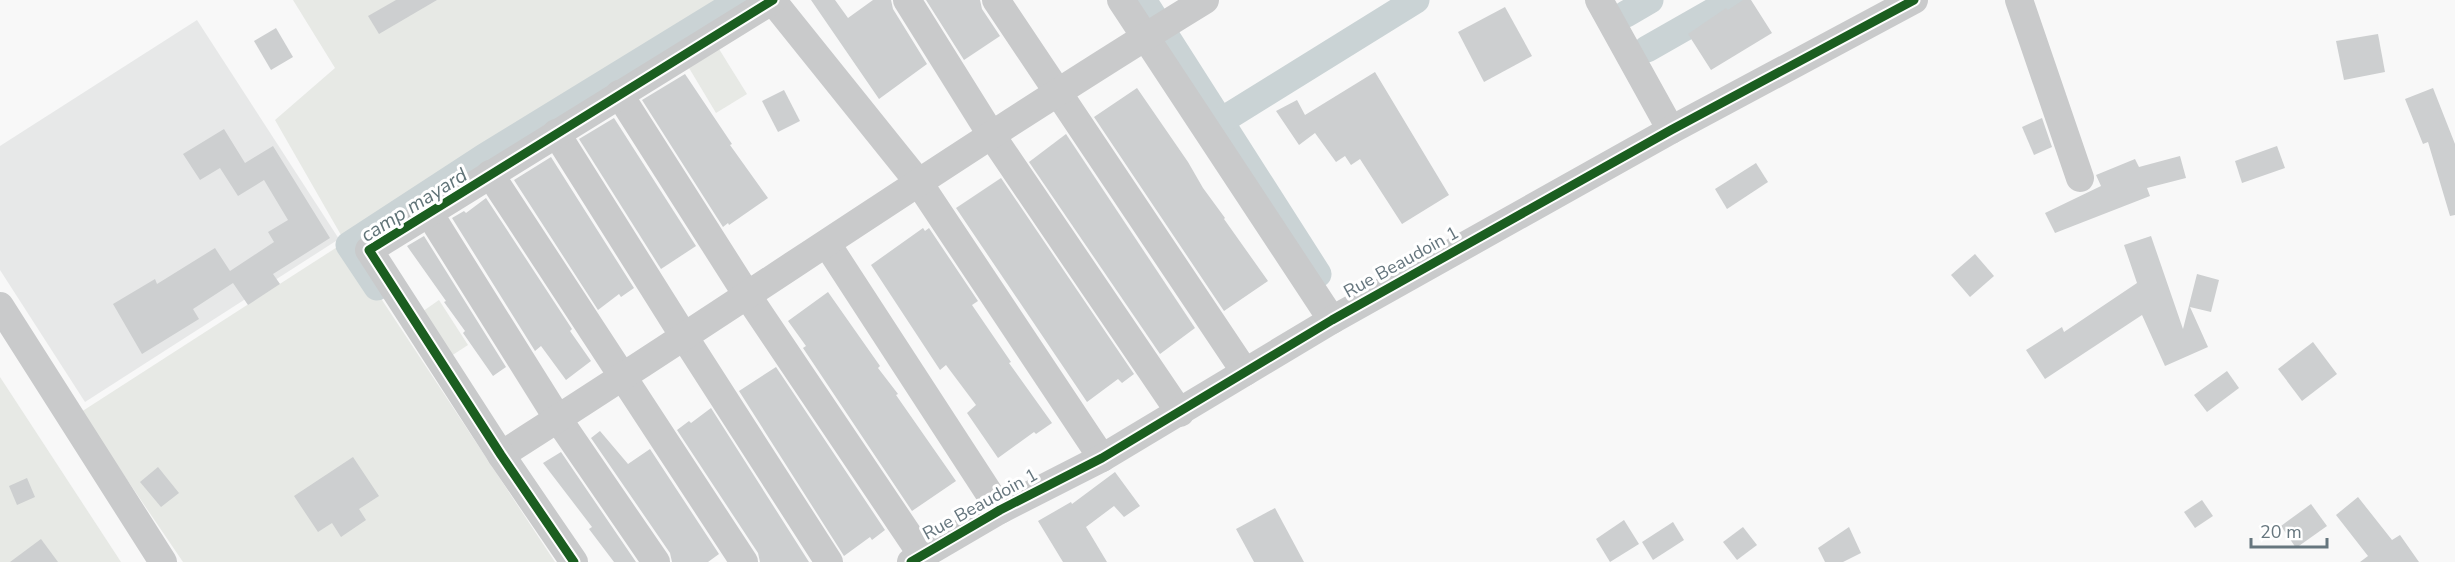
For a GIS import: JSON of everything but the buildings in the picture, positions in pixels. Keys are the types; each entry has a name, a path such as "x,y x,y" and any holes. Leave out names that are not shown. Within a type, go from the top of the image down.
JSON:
{"street":[{"path":"574,562 501,455 369,250 772,0 919,183 1102,458"},
{"path":"908,0 992,136 1180,412"},
{"path":"996,0 1245,372"},
{"path":"1121,0 1155,31 1332,320"},
{"path":"501,455 1205,0"},
{"path":"1599,0 1671,130"},
{"path":"1846,36 1868,0"},
{"name":"Rue Beaudoin 1","path":"916,559 1000,510 1102,458 1332,320 1671,130 1914,0"},
{"path":"2019,0 2080,178"},
{"path":"619,94 916,559"},
{"path":"556,133 829,562"},
{"path":"490,174 744,562"},
{"path":"429,213 558,419 656,562"},
{"path":"827,244 1000,510"},
{"path":"0,306 163,562"}],"shaded area":[{"path":"293,0 750,0 347,247 555,562 183,562 81,412 345,242 275,120 335,68"},
{"path":"197,20 339,239 85,402 0,270 0,146"},
{"path":"719,49 747,94 716,113 689,68"},
{"path":"439,300 468,345 448,358 419,314"},
{"path":"0,377 121,562 0,562"}],"waterway":[{"name":"camp mayard","path":"377,287 349,245 484,157 740,0"},
{"path":"1143,0 1318,274"},
{"path":"1221,121 1416,0"},
{"path":"1626,14 1650,0"},
{"path":"1647,49 1733,0"}],"cycle path":[{"path":"574,562 501,455 369,250 773,0"},
{"path":"911,562 1000,510 1102,458 1332,320 1671,130 1914,0"}]}
